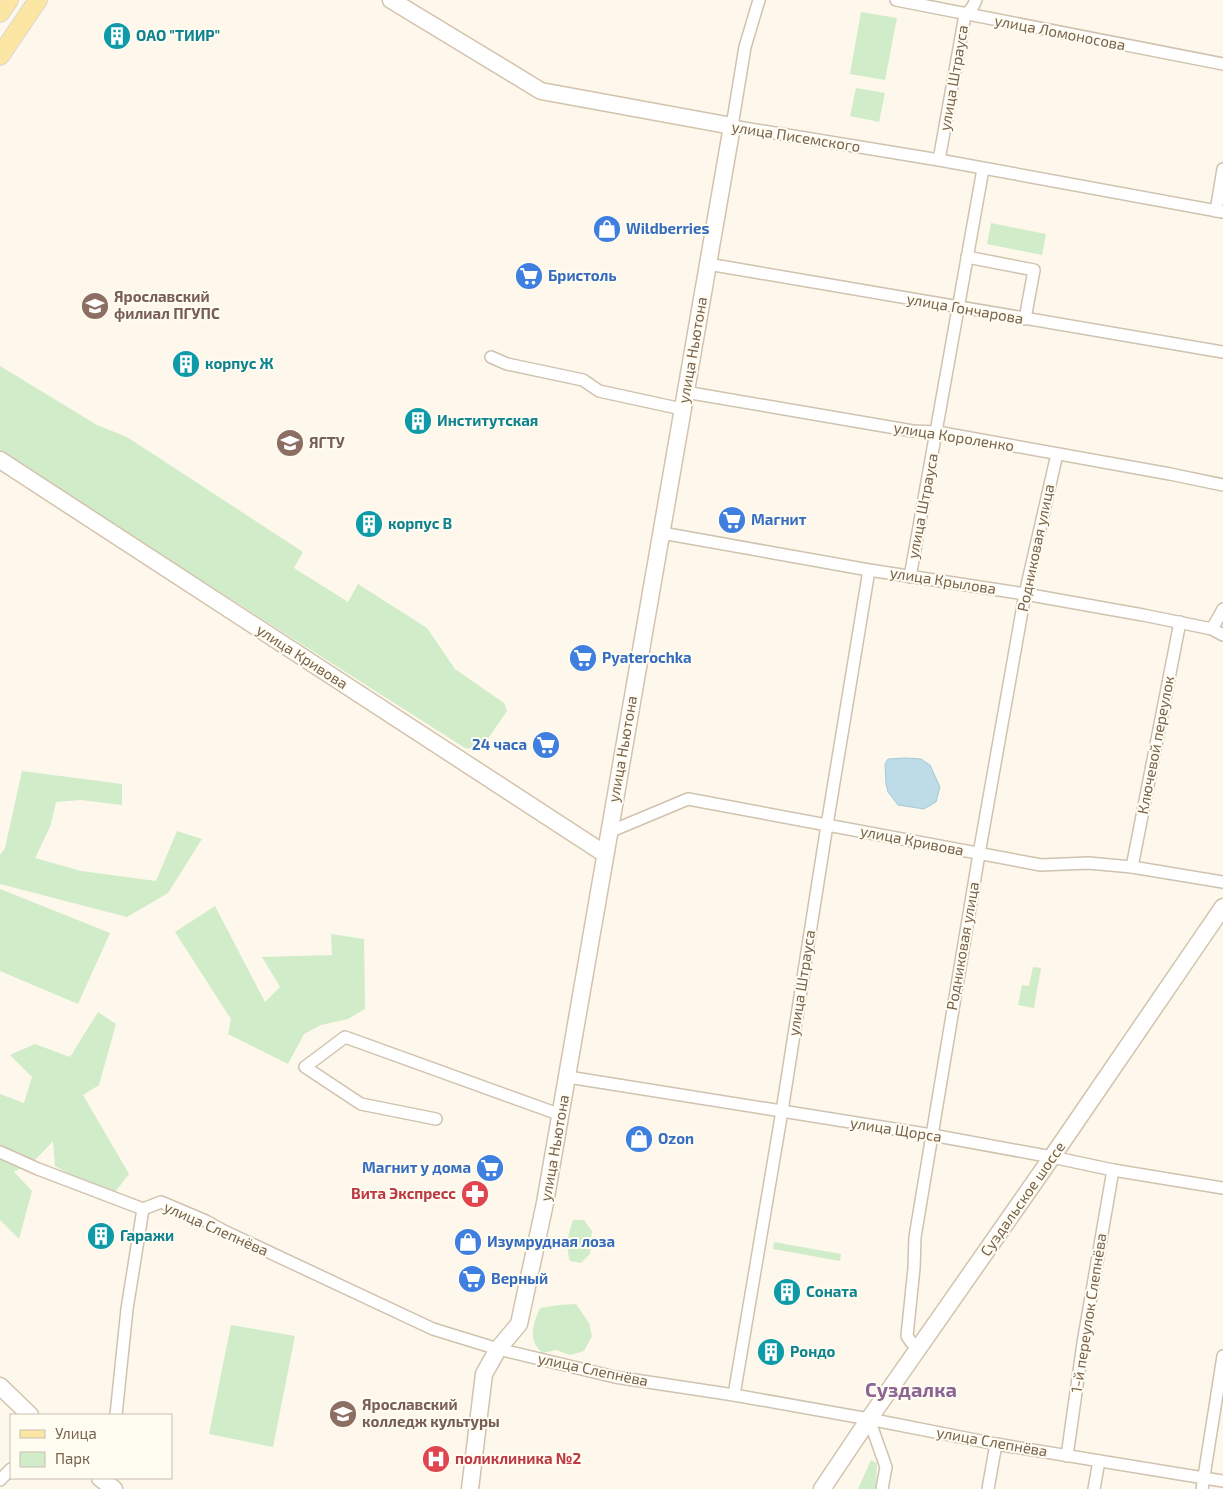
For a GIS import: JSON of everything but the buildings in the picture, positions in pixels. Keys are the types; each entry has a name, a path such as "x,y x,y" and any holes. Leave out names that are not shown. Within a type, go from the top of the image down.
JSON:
{"main road":[{"path":"0,14 9,0"},
{"path":"0,56 38,0"}],"street":[{"name":"улица Писемского","path":"391,0 541,91 732,126 940,160 1219,212"},
{"name":"улица Ньютона","path":"470,1489 484,1374 498,1349 519,1324 545,1203 745,46 758,0"},
{"name":"улица Ломоносова","path":"896,0 1223,64"},
{"name":"улица Штрауса","path":"940,160 965,14 972,8 976,0"},
{"name":"улица Штрауса","path":"910,577 983,169"},
{"path":"1219,212 1223,169"},
{"path":"967,257 1034,270 1025,319"},
{"name":"улица Гончарова","path":"708,264 1223,352"},
{"path":"491,357 507,364 583,380 599,391 682,409"},
{"name":"улица Короленко","path":"685,392 913,431 937,432 1223,485"},
{"name":"Родниковая улица","path":"919,1348 907,1336 914,1268 915,1237 1025,594 1057,454"},
{"name":"улица Кривова","path":"0,460 605,854"},
{"name":"улица Крылова","path":"662,532 869,570 1025,594 1180,622 1212,629 1223,635"},
{"name":"улица Штрауса","path":"734,1395 782,1111 869,570"},
{"path":"1212,629 1223,609"},
{"name":"Ключевой переулок","path":"1132,867 1180,622"},
{"name":"улица Кривова","path":"609,832 688,799 1041,865 1088,863 1132,867 1223,882"},
{"name":"Суздальское шоссе","path":"822,1489 1223,907"},
{"path":"436,1118 360,1104 305,1067 345,1038 561,1115"},
{"name":"улица Щорса","path":"568,1077 932,1135 1113,1170 1223,1188"},
{"name":"улица Слепнёва","path":"0,1152 38,1169 143,1209 161,1202 206,1221 433,1329 498,1349 616,1377 734,1395 996,1444 1223,1481"},
{"name":"1-й переулок Слепнёва","path":"1067,1456 1083,1343 1113,1170"},
{"path":"116,1414 127,1309 143,1209"},
{"path":"1202,1489 1223,1356"},
{"path":"0,1386 29,1414"},
{"path":"869,1419 886,1468 882,1489"},
{"path":"988,1489 996,1444"},
{"path":"1094,1489 1099,1461"},
{"path":"0,1480 10,1470"}],"green space":[{"path":"861,12 897,18 885,80 850,74"},
{"path":"856,88 885,93 879,122 850,116"},
{"path":"991,223 1046,234 1042,255 987,244"},
{"path":"0,366 97,425 127,437 303,552 294,568 348,602 358,584 427,628 455,669 504,703 507,711 481,749 465,748 0,452"},
{"path":"22,771 122,784 122,805 81,800 56,802 50,827 35,858 81,871 156,881 177,831 202,839 168,893 127,917 0,884 0,855 5,848"},
{"path":"0,889 110,933 78,1004 0,971"},
{"path":"215,906 265,1002 280,987 262,957 332,955 331,934 364,939 365,1009 348,1019 321,1025 304,1034 288,1064 228,1034 231,1019 175,932"},
{"path":"1033,967 1041,968 1034,1008 1018,1005 1022,985 1029,986"},
{"path":"98,1012 116,1024 99,1085 83,1095 129,1174 111,1197 55,1166 53,1141 36,1159 14,1172 32,1191 19,1239 0,1220 0,1094 24,1103 32,1077 10,1055 35,1044 70,1057"},
{"path":"573,1220 584,1220 592,1231 590,1254 581,1263 570,1261 568,1255 568,1240"},
{"path":"774,1242 841,1254 840,1261 773,1249"},
{"path":"576,1304 589,1323 592,1336 584,1351 570,1355 556,1350 543,1353 533,1338 535,1320 540,1308"},
{"path":"231,1325 295,1336 273,1447 209,1434"},
{"path":"871,1460 877,1463 876,1489 858,1489"}],"water":[{"path":"888,759 921,759 930,765 940,787 936,802 924,809 898,805 888,792 885,764"}],"place":[{"name":"ОАО \"ТИИР\"","path":"117,36"},
{"name":"Wildberries","path":"607,229"},
{"name":"Бристоль","path":"529,276"},
{"name":"Ярославский филиал ПГУПС","path":"95,306"},
{"name":"корпус Ж","path":"186,364"},
{"name":"Институтская","path":"418,421"},
{"name":"ЯГТУ","path":"290,443"},
{"name":"Магнит","path":"732,520"},
{"name":"корпус В","path":"369,524"},
{"name":"Pyaterochka","path":"583,658"},
{"name":"24 часа","path":"546,745"},
{"name":"Ozon","path":"639,1139"},
{"name":"Магнит у дома","path":"490,1168"},
{"name":"Вита Экспресс","path":"475,1194"},
{"name":"Гаражи","path":"101,1236"},
{"name":"Изумрудная лоза","path":"468,1242"},
{"name":"Верный","path":"472,1279"},
{"name":"Соната","path":"787,1292"},
{"name":"Рондо","path":"771,1352"},
{"name":"Ярославский колледж культуры","path":"343,1414"},
{"name":"поликлиника №2","path":"436,1459"}],"district":[{"name":"Суздалка","path":"911,1390"}]}
